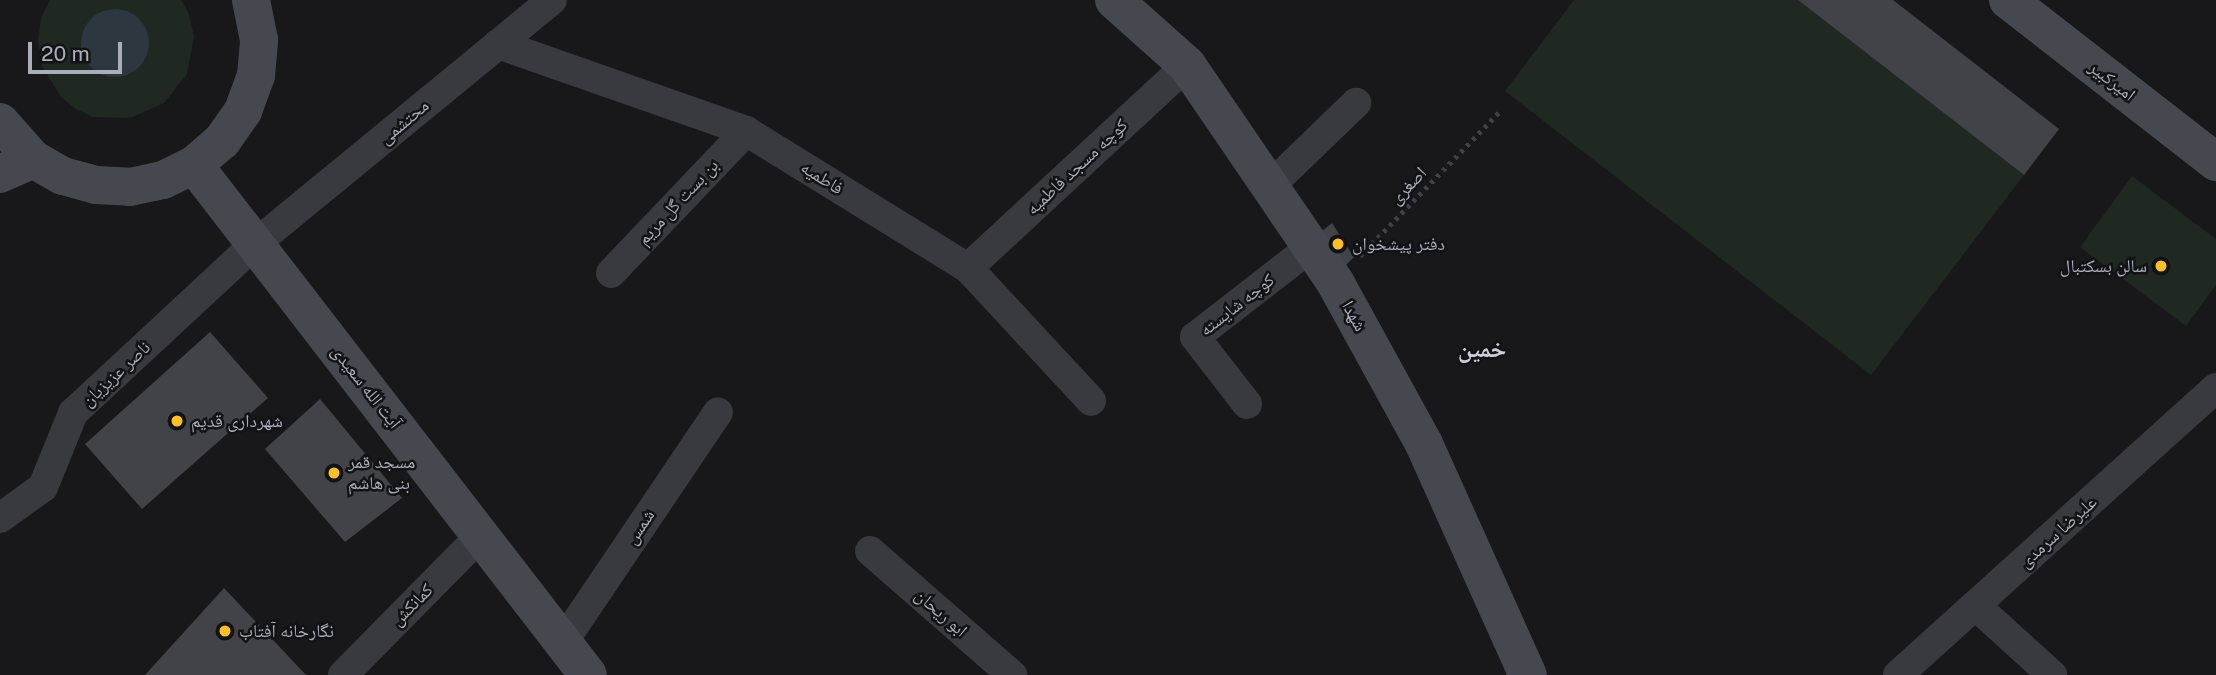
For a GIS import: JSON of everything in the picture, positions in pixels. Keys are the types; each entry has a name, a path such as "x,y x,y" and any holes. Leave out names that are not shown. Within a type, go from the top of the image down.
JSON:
{"street":[{"name":"محتشمی","path":"255,244 552,0"},
{"name":"شهدا","path":"1114,0 1187,65 1335,282 1424,444 1528,675"},
{"name":"امیرکبیر","path":"2008,0 2216,162"},
{"path":"0,122 17,167 96,185 130,187 163,180 194,165 222,141 243,111 256,76 259,40 253,1"},
{"name":"فاطمیه","path":"498,44 746,131 968,268 1091,401"},
{"name":"کوچه مسجد فاطمیه","path":"968,268 1187,65"},
{"path":"1270,186 1356,103"},
{"name":"بن بست گل مریم","path":"611,273 746,131"},
{"name":"آیت الله سعیدی","path":"194,165 588,675"},
{"name":"ناصر عزیزیان","path":"0,518 43,487 74,414 255,244"},
{"name":"کوچه شایسته","path":"1247,404 1195,337 1311,247"},
{"name":"علیرضا سرمدی","path":"1898,675 2216,388"},
{"name":"شمس","path":"563,642 718,412"},
{"name":"کمانکش","path":"343,675 481,535"},
{"name":"ابو ریحان","path":"870,551 1012,675"},
{"path":"1976,606 2052,675"}],"path":[{"name":"اصغری","path":"1335,282 1501,110"}],"shaded area":[{"path":"50,0 181,0 189,14 194,37 187,74 164,103 130,118 93,117 76,109 61,97 42,66 38,42 41,18"},
{"path":"1574,0 1798,0 2024,175 1871,375 1505,91"},
{"path":"115,9 128,12 139,19 146,30 149,43 146,56 139,67 128,74 115,77 102,74 91,67 84,56 81,43 84,30 91,19 102,12"},
{"name":"سالن بسکتبال","path":"2132,176 2216,239 2216,285 2186,326 2080,247"}],"building":[{"path":"1798,0 1893,0 2059,129 2024,175"},
{"name":"دفتر پیشخوان","path":"1332,223 1354,257 1345,266 1322,231"},
{"name":"شهرداری قدیم","path":"210,332 268,398 142,509 85,444"},
{"name":"مسجد قمر بنی هاشم","path":"320,399 402,498 345,542 265,449"},
{"name":"نگارخانه آفتاب","path":"224,588 306,675 145,675"}],"place":[{"name":"دفتر پیشخوان","path":"1338,244"},
{"name":"سالن بسکتبال","path":"2161,266"},
{"name":"شهرداری قدیم","path":"177,421"},
{"name":"مسجد قمر بنی هاشم","path":"334,473"},
{"name":"نگارخانه آفتاب","path":"225,631"}],"district":[{"name":"خمین","path":"1482,349"}]}
